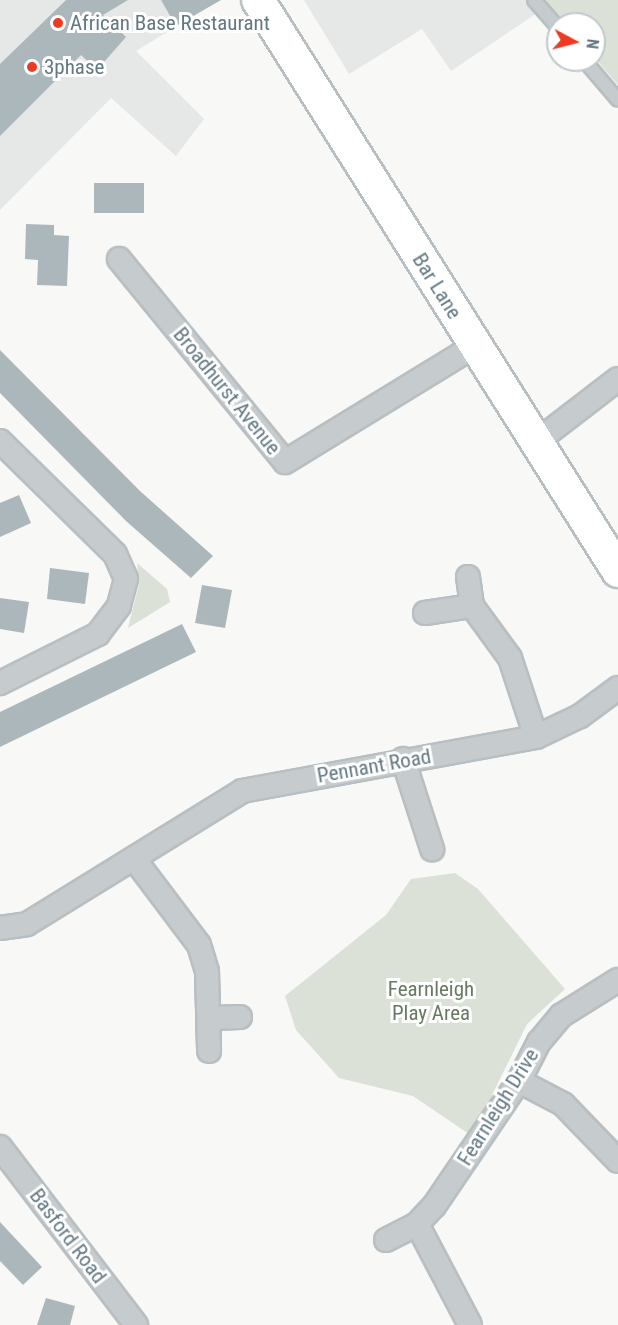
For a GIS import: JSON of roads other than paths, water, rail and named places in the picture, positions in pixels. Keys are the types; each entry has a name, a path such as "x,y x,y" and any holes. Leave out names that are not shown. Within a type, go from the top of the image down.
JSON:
{"street":[{"name":"Bar Lane","path":"258,0 474,346 618,571"},
{"name":"Broadhurst Avenue","path":"119,259 285,462 474,346"},
{"path":"536,442 618,379"},
{"path":"0,441 115,554 126,579 119,606 98,634 0,683"},
{"path":"468,578 472,606 510,658 536,737"},
{"path":"425,613 472,606"},
{"name":"Pennant Road","path":"0,928 30,934 135,860 242,791 403,759 536,737 580,716 618,688"},
{"path":"403,759 432,849"},
{"path":"135,860 199,945 207,972 210,1018 209,1051"},
{"name":"Fearnleigh Drive","path":"386,1240 417,1224 519,1081 538,1042 562,1015 618,980"},
{"path":"210,1018 240,1017"},
{"path":"519,1081 563,1104 618,1161"},
{"name":"Basford Road","path":"0,1147 136,1325"},
{"path":"417,1224 470,1325"}],"lane":[{"path":"534,0 546,14"},
{"path":"595,72 618,100"}],"place":[{"name":"African Base Restaurant","path":"58,23"},
{"name":"3phase","path":"32,67"}],"park label":[{"name":"Fearnleigh Play Area","path":"431,1001"}]}
